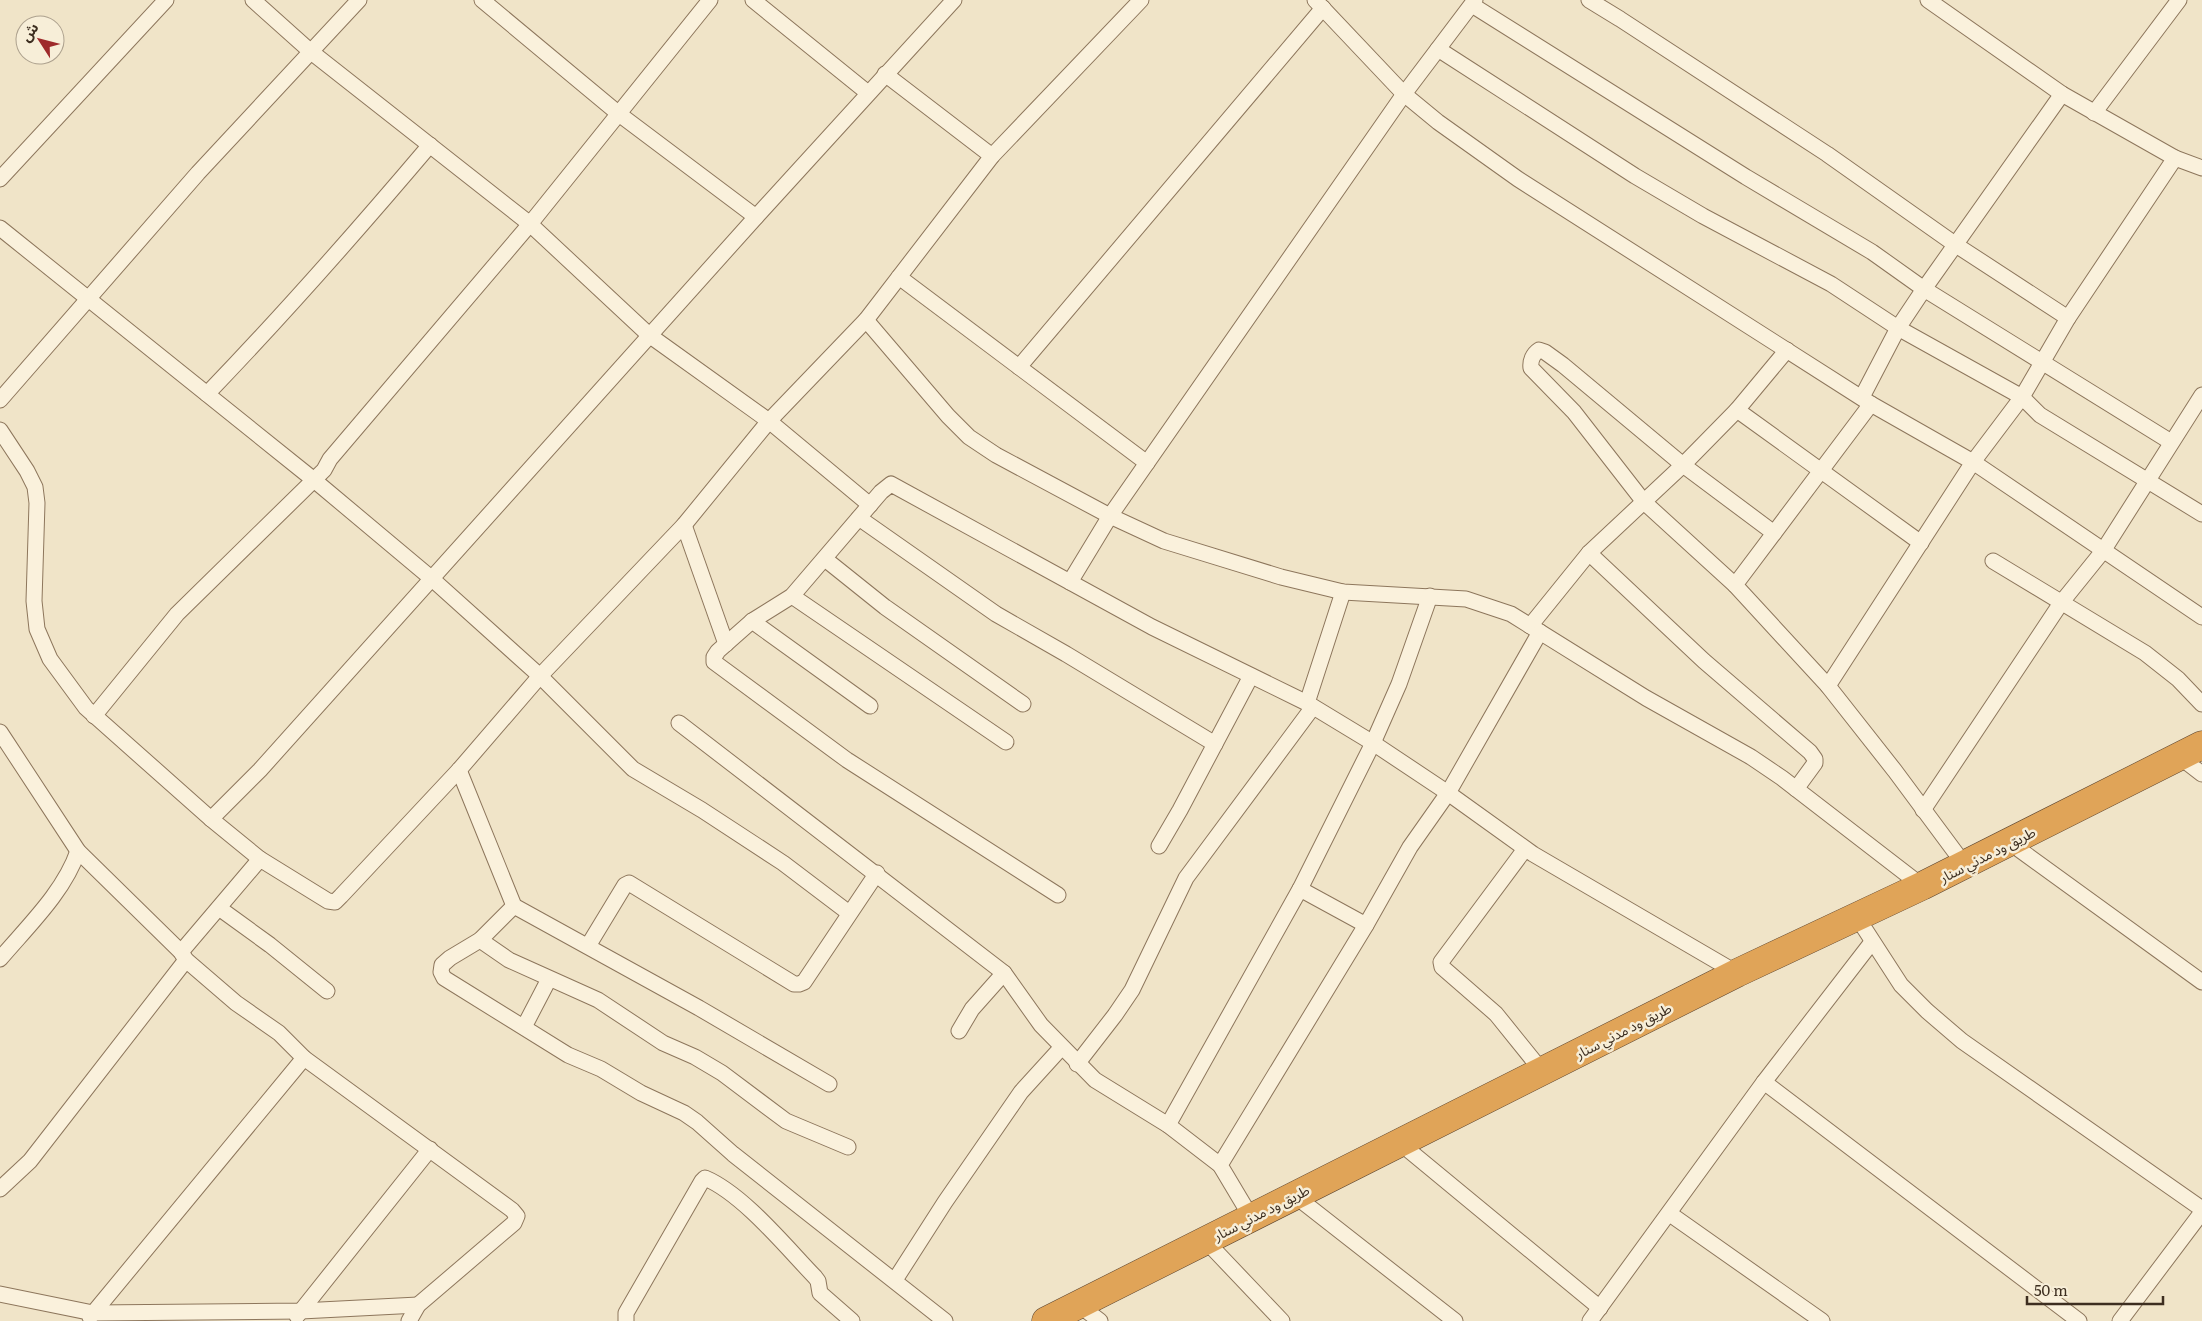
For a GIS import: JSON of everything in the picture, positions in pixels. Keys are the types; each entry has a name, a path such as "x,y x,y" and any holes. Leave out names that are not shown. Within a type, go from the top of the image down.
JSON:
{"highway":[{"name":"طريق ود مدني سنار","path":"1046,1321 1737,973 1922,886 2191,751"}],"street":[{"path":"0,179 166,0"},
{"path":"253,0 310,51 530,224 650,335 770,421 870,505"},
{"path":"0,400 198,173 359,0"},
{"path":"482,0 619,114 756,217"},
{"path":"94,716 177,614 324,470 330,458 530,224 710,0"},
{"path":"753,0 868,93"},
{"path":"211,819 260,770 756,217 954,0"},
{"path":"0,430 28,471 35,487 37,503 34,601 37,628 50,659 94,716 211,819 260,859 328,901 334,902 459,770 540,676 684,525 770,421 866,320 992,156 1141,0"},
{"path":"1589,0 1827,154 1956,245 2068,318"},
{"path":"1928,0 2062,94 2174,158 2202,168"},
{"path":"2094,113 2179,0"},
{"path":"1070,582 1110,516 1404,94 1473,2 1730,168 1872,252 1924,289 2171,442"},
{"path":"1019,367 1319,4 1404,94 1438,122 1518,179 1866,400 1973,462 2202,617"},
{"path":"1438,49 1635,176 1703,216 1830,284 1898,328 2022,397 2040,415 2202,514"},
{"path":"885,74 992,156"},
{"path":"1736,584 1820,471 1866,400 1898,328 2062,94"},
{"path":"207,394 275,323 359,230 430,145"},
{"path":"1828,686 1973,462 2022,397 2068,318 2174,158"},
{"path":"0,228 87,300 314,480 431,578 540,676 633,769 702,810 784,863 849,913"},
{"path":"899,277 1147,463"},
{"path":"866,320 948,416 969,437 996,455 1110,516 1164,540 1281,577 1343,592 1466,599 1511,614 1646,698 1750,757 1796,789 1922,886"},
{"path":"1774,533 1683,465 1563,365 1545,352 1539,350 1535,353 1531,368 1574,412 1644,502 1736,584 1828,686 1895,770 1964,864"},
{"path":"1220,1165 1366,925 1410,847 1448,793 1535,629 1589,553 1683,465 1738,410 1787,350"},
{"path":"1923,810 2061,604 2103,551 2202,395"},
{"path":"1738,410 1921,543"},
{"path":"1058,895 847,760 714,662 714,657 726,644 752,621 792,596 870,505 891,484 1152,627 1310,705 1373,743 1525,848 1737,973"},
{"path":"859,518 1002,617 1214,744"},
{"path":"684,525 726,644"},
{"path":"1589,553 1704,660 1810,752 1815,759 1815,764 1796,789"},
{"path":"825,559 891,612 1023,704"},
{"path":"1993,561 2061,604 2145,653 2178,679 2202,704"},
{"path":"1077,1064 1132,990 1186,878 1310,705 1343,592"},
{"path":"792,596 1006,742"},
{"path":"1168,1125 1300,889 1373,743 1398,684 1430,596"},
{"path":"752,621 870,706"},
{"path":"1159,846 1251,676"},
{"path":"679,723 877,873 1004,973 1040,1025 1077,1064 1108,1090 1168,1125 1220,1165 1251,1217"},
{"path":"0,732 78,851 184,956 236,1003 279,1033 304,1058 430,1149 512,1210 517,1216 514,1223 418,1305 409,1321"},
{"path":"2191,751 2202,774"},
{"path":"459,770 514,906 588,946 829,1084"},
{"path":"2009,842 2202,982"},
{"path":"1525,848 1441,962 1442,967 1496,1014 1542,1071"},
{"path":"0,959 60,886 72,867 78,851"},
{"path":"0,1189 30,1160 219,908 260,859"},
{"path":"588,946 625,885 629,883 794,984 799,984 804,982 877,873"},
{"path":"1300,889 1366,925"},
{"path":"514,906 480,940 450,958 442,966 441,972 444,978 568,1055 601,1069 641,1093 684,1113 733,1154 945,1321"},
{"path":"219,908 270,945 326,991"},
{"path":"1857,917 1901,985 1927,1011 1962,1041 2202,1210 2120,1321"},
{"path":"480,940 509,960 598,1000 663,1043 695,1056 722,1073 786,1121 848,1147"},
{"path":"1590,1321 1670,1214 1764,1082 1872,942"},
{"path":"959,1031 972,1008 1004,973"},
{"path":"524,1027 549,979"},
{"path":"895,1280 945,1202 1021,1092 1061,1048"},
{"path":"90,1317 304,1058"},
{"path":"1764,1082 2080,1321"},
{"path":"1400,1142 1600,1308"},
{"path":"297,1316 430,1149"},
{"path":"626,1321 626,1313 702,1181 706,1178 738,1200 766,1226 815,1276 820,1293 852,1321"},
{"path":"1294,1195 1455,1321"},
{"path":"1670,1214 1822,1321"},
{"path":"1205,1240 1282,1321"},
{"path":"0,1294 90,1317 297,1316 418,1305"},
{"path":"1079,1305 1100,1321"}]}
